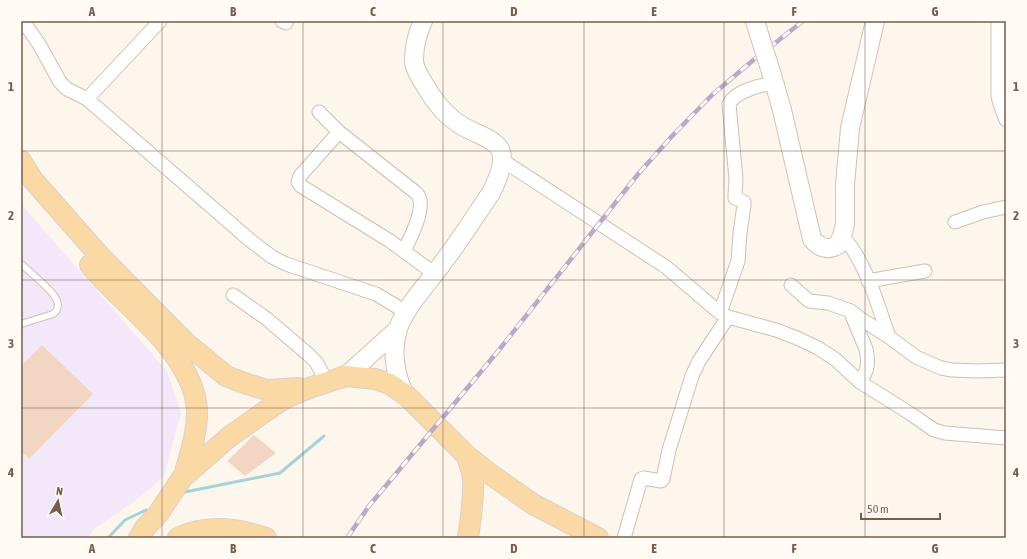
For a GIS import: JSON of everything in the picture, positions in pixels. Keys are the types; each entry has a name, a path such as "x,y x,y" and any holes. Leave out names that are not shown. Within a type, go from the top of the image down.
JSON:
{"main road":[{"path":"757,28 773,79 787,132 812,239 815,243 829,249 838,245 845,224 845,185 850,128 875,21"},
{"path":"346,376 397,330 406,312 488,198 497,179 502,160 502,152 499,147 487,138 463,126 441,110 432,97 416,70 414,60 418,26"},
{"path":"21,161 33,180 99,256 186,343 226,376 267,390 320,384"},
{"path":"21,182 94,270 167,345 183,366 192,385 197,407 194,441 184,476"},
{"path":"397,330 395,358 398,379 405,395"},
{"path":"139,538 145,528 158,514 184,476 229,437 285,398 320,384 346,376 375,379 390,384 405,395 467,456 506,486 533,504 598,538"},
{"path":"467,456 472,477 473,490 472,512 468,538"},
{"path":"158,514 164,522 183,536 212,529 225,529 240,531 266,538"}],"street":[{"path":"23,21 39,44 60,82 67,89 86,99 250,241 272,257 286,264 376,294 406,312"},
{"path":"86,99 160,21"},
{"path":"998,21 998,96 1006,120"},
{"path":"624,538 639,484 644,478 661,481 663,480 669,450 692,376 724,315 738,260 744,202 735,198 736,179 729,104 735,97 773,79"},
{"path":"319,112 339,132 419,196 420,202 418,218 414,231 404,251"},
{"path":"339,132 300,176 298,182 301,186 404,251 434,274"},
{"path":"502,160 666,267 724,315 776,330 818,348 835,359 860,382 934,430 945,433 1006,438"},
{"path":"955,222 983,212 1006,207"},
{"path":"842,236 855,253 868,281 889,337"},
{"path":"868,281 925,271"},
{"path":"791,285 809,302 828,303 851,311 916,357 941,368 977,372 1006,370"},
{"path":"233,295 266,319 309,355 318,366 320,384"},
{"path":"851,311 868,355 867,371 860,382"}],"lane":[{"path":"21,264 55,297 57,303 56,312 32,322 21,324"}],"shaded area":[{"path":"21,204 167,371 181,413 164,476 135,501 94,529 89,538 21,538"}],"building":[{"path":"42,345 93,394 29,459 21,451 21,366"},
{"path":"254,435 276,453 245,476 227,461"}],"waterway":[{"path":"185,492 280,473 324,436"},
{"path":"108,538 125,520 146,510"}],"railway":[{"path":"347,538 369,506 499,350 639,173 712,95 803,21"}]}
